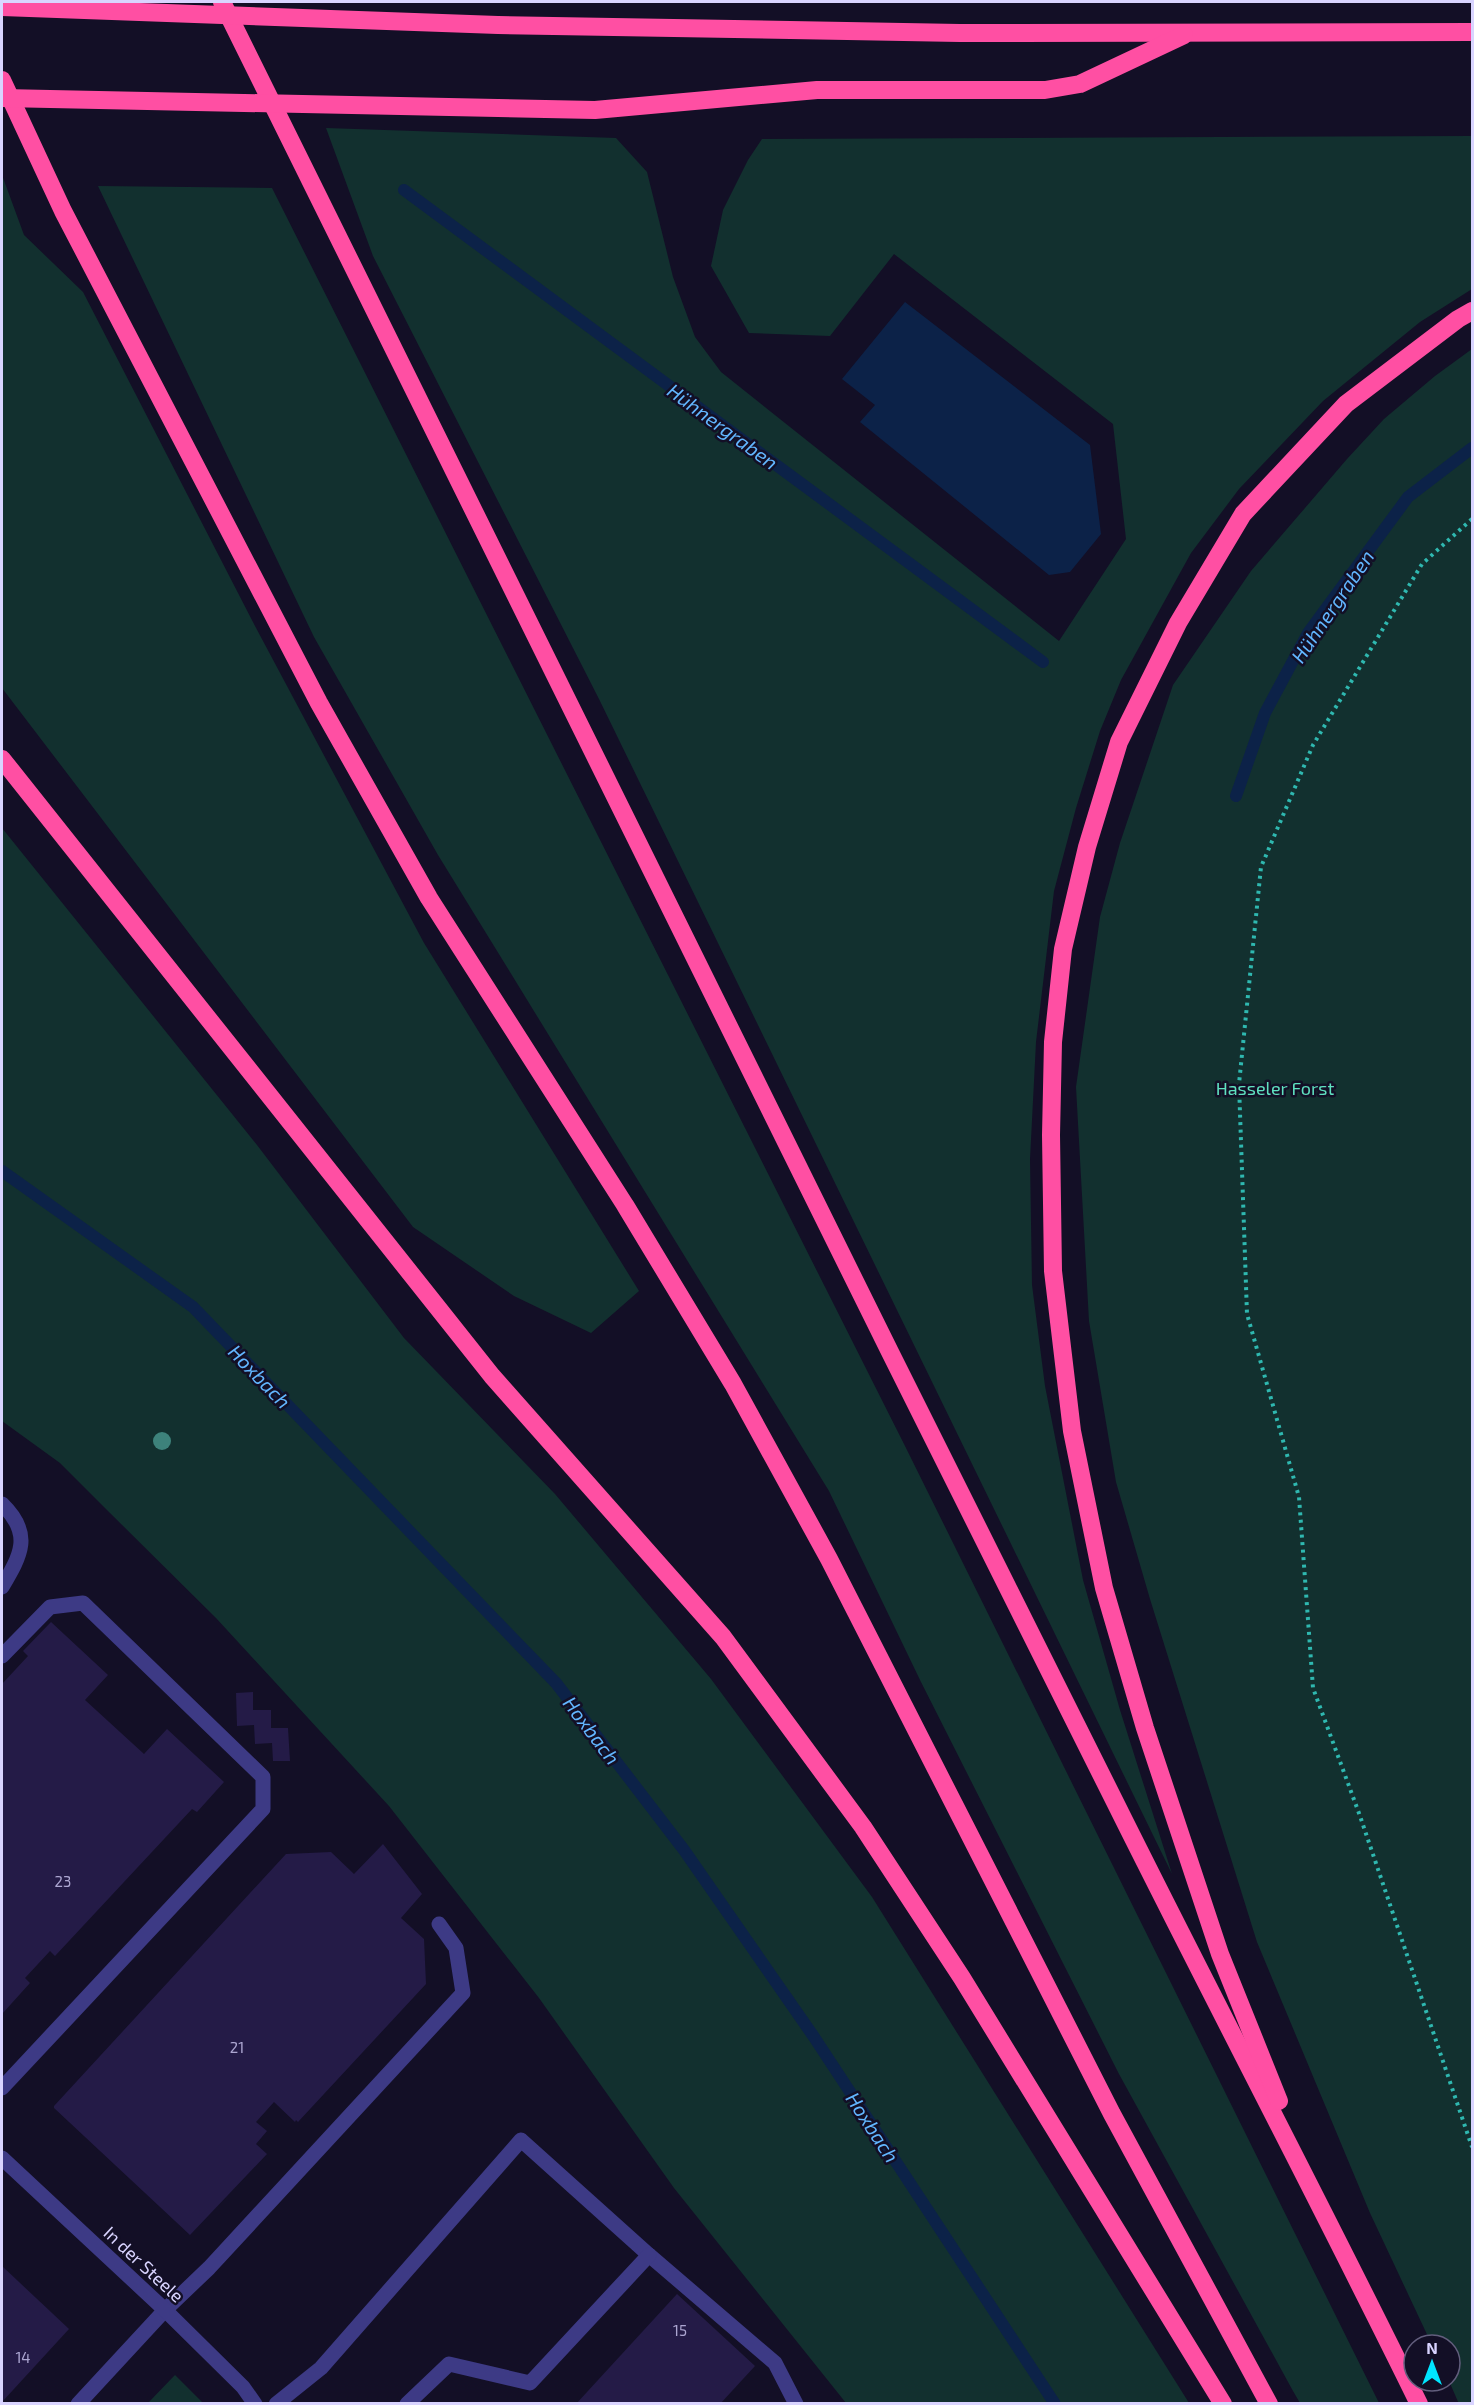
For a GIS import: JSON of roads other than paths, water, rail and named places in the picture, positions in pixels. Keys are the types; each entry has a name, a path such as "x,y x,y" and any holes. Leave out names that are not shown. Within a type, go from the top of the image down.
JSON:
{"highway":[{"path":"222,2 739,1051 1120,1813 1323,2208 1419,2403"},
{"path":"2,7 498,25 960,33 1473,32"},
{"path":"2,98 595,110 817,90 1045,90 1080,84 1188,33"},
{"path":"2,80 63,211 319,703 429,898 643,1235 733,1384 824,1549 1112,2114 1269,2403"},
{"path":"1323,2208 1220,1954 1145,1728 1104,1588 1072,1431 1053,1271 1051,1135 1053,1042 1063,949 1087,847 1119,742 1178,623 1243,514 1346,404 1458,319 1473,311"},
{"path":"2,759 492,1376 730,1647 863,1827 956,1968 1223,2403"}],"street":[{"path":"2,1504 14,1516 22,1535 18,1560 2,1587"},
{"path":"2,1656 50,1607 83,1603 263,1777 263,1809 2,2088"},
{"path":"78,2403 165,2310 209,2268 463,1993 456,1948 439,1924"},
{"path":"276,2403 321,2368 521,2140 649,2255 775,2363 796,2403"},
{"name":"In der Steele","path":"2,2158 165,2310 243,2387 255,2403"},
{"path":"406,2403 448,2364 530,2383 649,2255"}],"water":[{"path":"905,302 1090,445 1101,534 1070,572 1049,575 860,422 875,405 842,379"}],"waterway":[{"name":"Hühnergraben","path":"404,190 1043,662"},
{"name":"Hühnergraben","path":"1236,796 1265,713 1308,633 1408,497 1472,448"},
{"name":"Hoxbach","path":"2,1171 193,1307 556,1683 684,1850 814,2037 1055,2404"}],"park label":[{"name":"Hasseler Forst","path":"1275,1088"}]}
